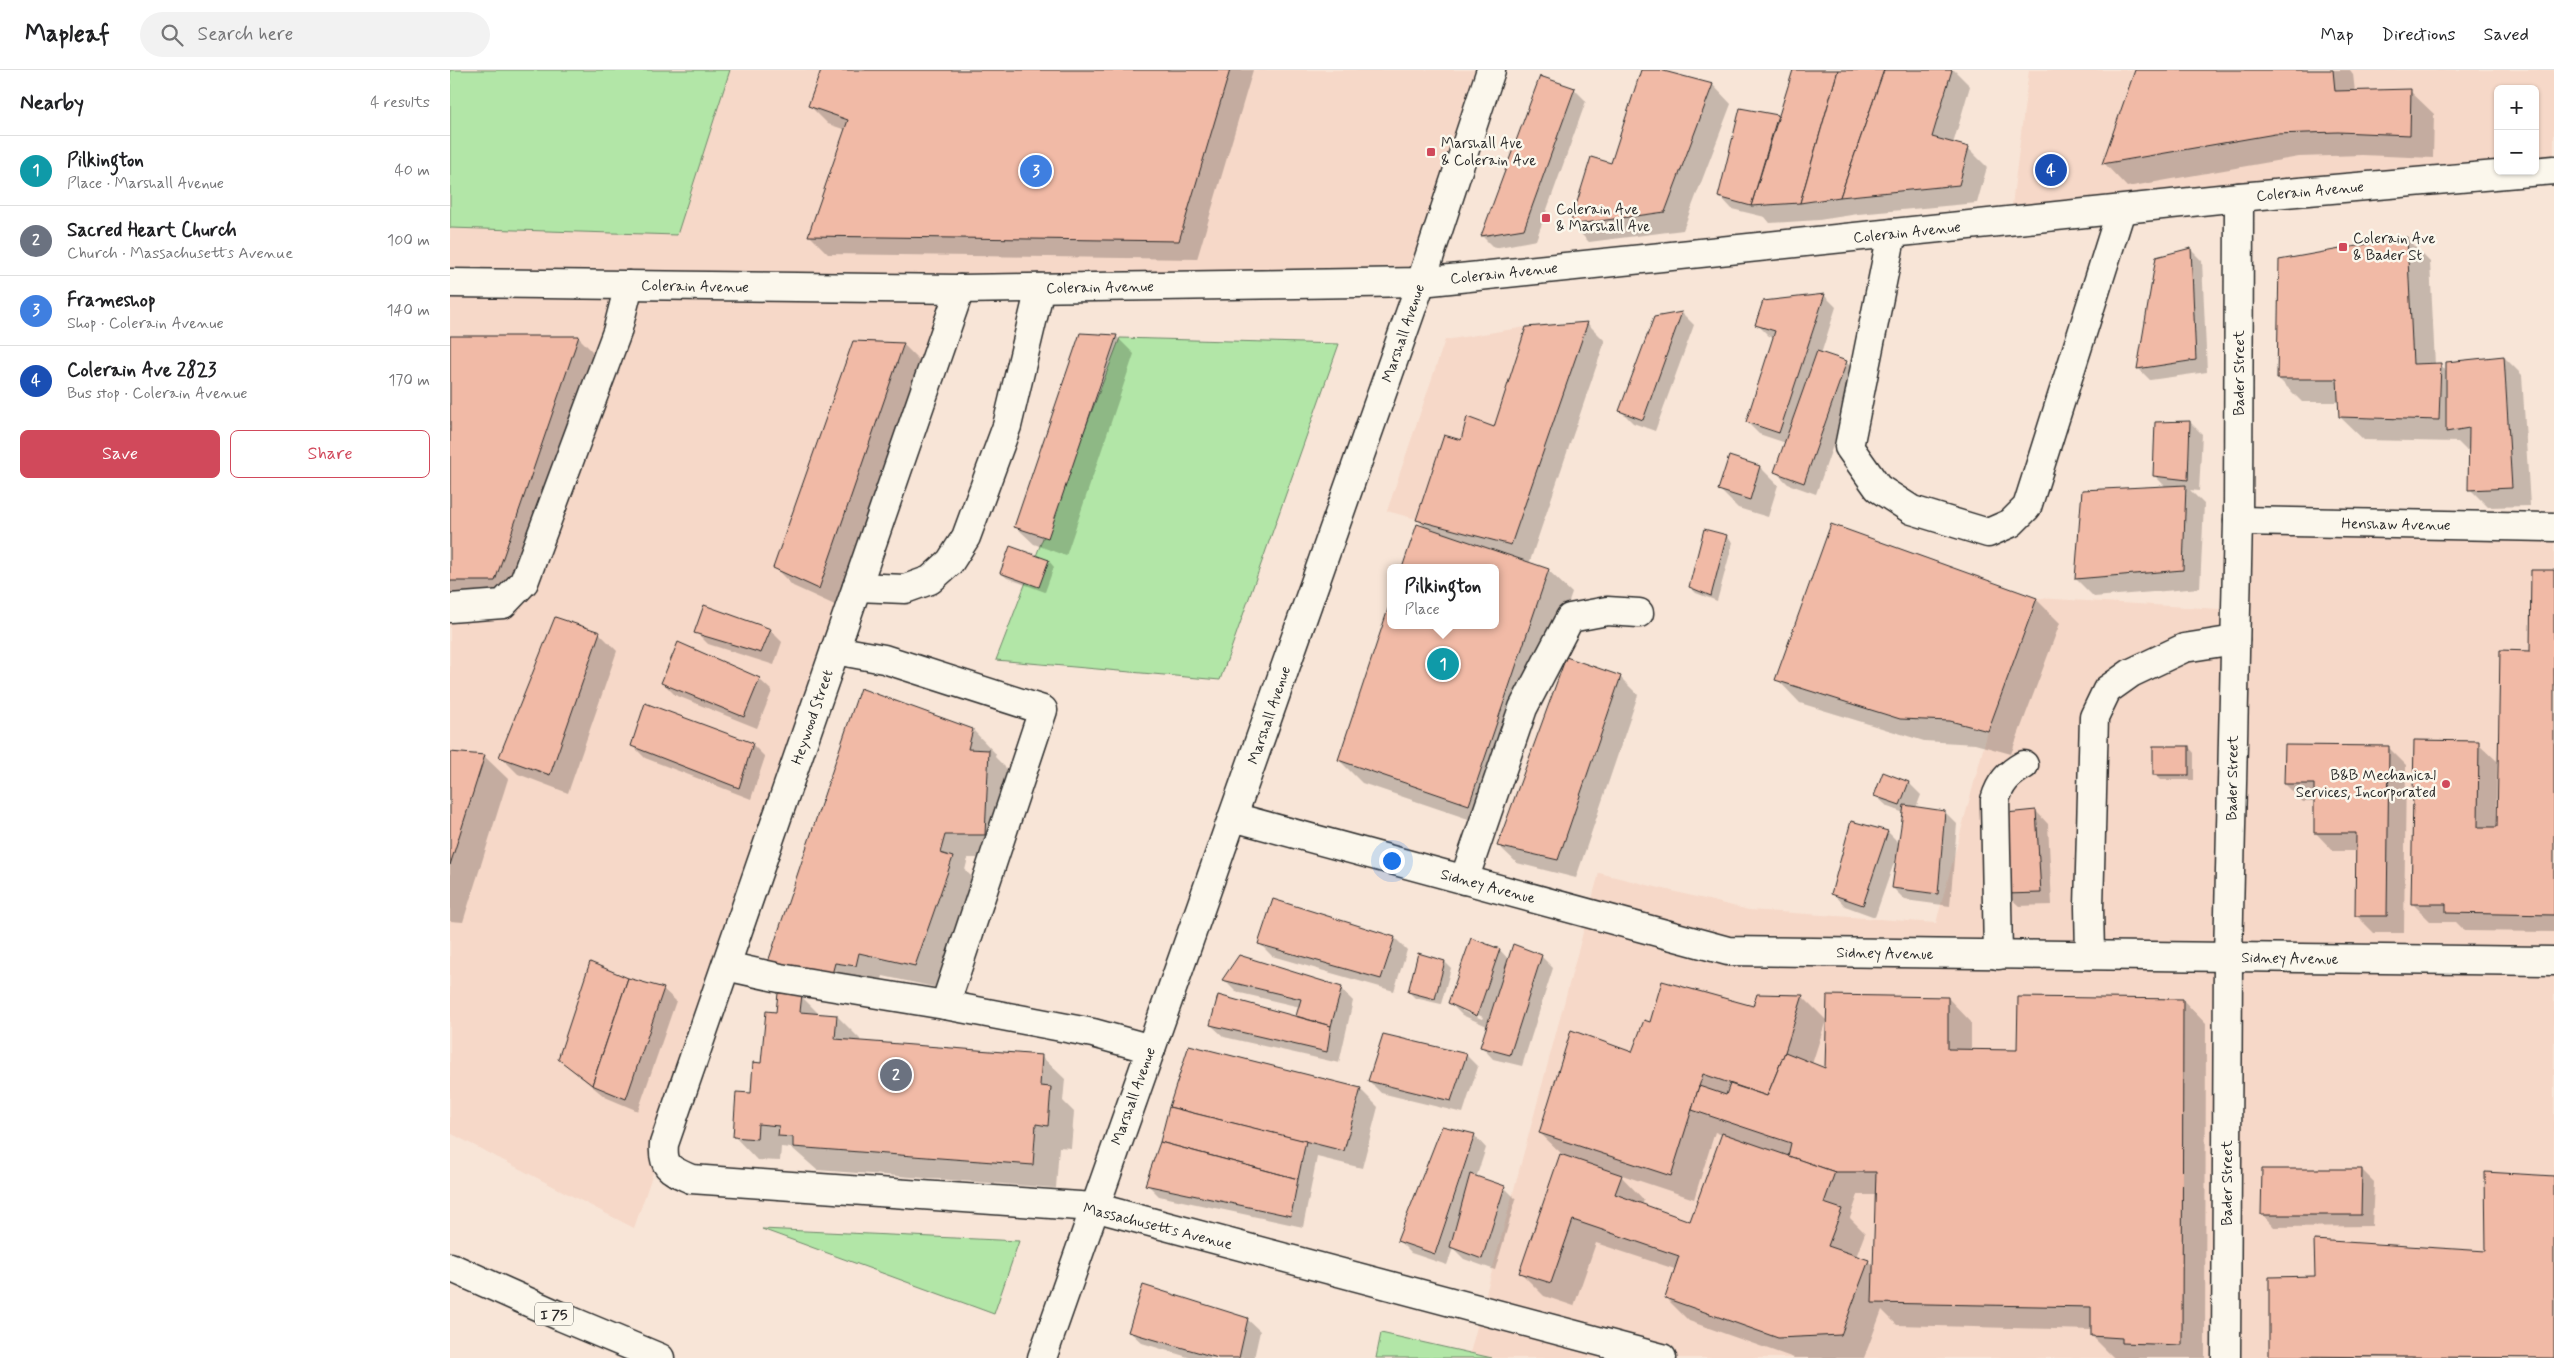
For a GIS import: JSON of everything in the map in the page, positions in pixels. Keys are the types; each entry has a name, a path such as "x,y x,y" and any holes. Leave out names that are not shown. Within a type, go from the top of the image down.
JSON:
{"main road":[{"name":"Marshall Avenue","path":"1042,1358 1421,282 1491,70"},
{"name":"Colerain Avenue","path":"450,283 960,289 1421,282 2239,197 2554,170"},
{"name":"Bader Street","path":"2226,1358 2228,958 2238,521 2239,197"},
{"path":"1892,233 1849,447 1878,488 1912,510 1988,533 2011,524 2027,506 2121,210"},
{"path":"450,608 503,604 524,582 616,332 629,285"},
{"path":"856,587 905,589 930,580 950,562 966,537 1007,426 1040,288"},
{"name":"Heywood Street","path":"664,1144 960,289"},
{"name":"Henshaw Avenue","path":"2238,521 2554,527"},
{"path":"1464,880 1524,708 1570,618 1607,611 1638,613"},
{"path":"2090,956 2089,907 2094,717 2107,690 2130,673 2184,648 2235,640"},
{"path":"835,650 884,659 1043,710 945,1005"},
{"path":"1998,955 1995,800 1999,785 2024,764"},
{"name":"Sidney Avenue","path":"1233,818 1728,951 2554,961"},
{"path":"726,966 780,978 945,1005 1092,1033 1150,1049"},
{"name":"Massachusetts Avenue","path":"664,1144 663,1158 670,1170 691,1179 1094,1207 1662,1358"},
{"name":"I 75","path":"450,1266 660,1358"}],"shaded area":[{"path":"450,70 1491,70 1421,282 960,289 634,1228 450,1133"},
{"path":"2029,70 2554,70 2554,170 2539,171 2539,85 2494,85 2494,175 2501,175 2010,221"},
{"path":"1588,322 1511,545 1387,511 1445,340 1526,327"},
{"path":"2238,521 2554,527 2554,1358 1492,1358 1470,1353 1599,873 1749,910 1936,923 1988,731 2037,598 2236,610"}],"green space":[{"path":"450,70 730,70 677,235 450,228"},
{"path":"1120,338 1339,344 1220,680 996,660"},
{"path":"762,1229 1019,1241 994,1314"},
{"path":"1381,1333 1492,1358 1376,1358"}],"building":[{"path":"821,70 1230,70 1179,241 808,236 848,120 808,106"},
{"path":"1641,70 1660,70 1713,84 1665,212 1570,225 1591,157 1611,163"},
{"path":"1793,70 1838,70 1800,203 1751,206"},
{"path":"1838,70 1884,70 1840,197 1800,203"},
{"path":"1884,70 1952,70 1932,137 1969,147 1959,185 1840,197"},
{"path":"2135,70 2333,70 2335,91 2411,89 2410,135 2338,132 2275,134 2102,164"},
{"path":"1540,76 1575,88 1524,229 1481,236"},
{"path":"1740,108 1778,115 1751,206 1718,197"},
{"path":"2407,237 2413,364 2441,363 2439,420 2339,417 2337,379 2277,379 2279,260"},
{"path":"2191,248 2196,360 2137,369 2156,257"},
{"path":"1825,294 1779,433 1746,422 1775,331 1755,325 1763,301"},
{"path":"1682,312 1643,420 1619,411 1654,317"},
{"path":"1588,322 1511,545 1416,520 1444,435 1461,440 1467,417 1494,427 1526,327"},
{"path":"1080,333 1117,335 1048,538 1014,527"},
{"path":"450,336 579,336 495,581 450,581"},
{"path":"853,341 904,343 819,589 773,568"},
{"path":"1817,351 1847,361 1804,483 1774,472"},
{"path":"2504,356 2512,488 2468,490 2469,428 2446,432 2446,362"},
{"path":"2190,421 2188,480 2153,476 2155,422"},
{"path":"1729,456 1760,466 1750,500 1718,490"},
{"path":"2186,485 2183,570 2075,579 2082,490"},
{"path":"1417,524 1549,569 1469,805 1338,760 1387,612 1387,629 1499,629 1499,564 1403,564"},
{"path":"1831,524 2037,598 1988,731 1950,721 1900,719 1775,680"},
{"path":"1704,529 1727,535 1711,596 1689,587"},
{"path":"1010,546 1049,560 1039,587 1000,573"},
{"name":"B&B Mechanical Services, Incorporated","path":"2531,570 2554,570 2554,915 2446,913 2446,904 2411,904 2414,740 2479,741 2478,827 2497,827 2500,650 2530,651"},
{"path":"704,605 771,629 761,653 694,633"},
{"path":"555,617 600,632 550,775 499,757"},
{"path":"678,642 760,678 744,717 661,683"},
{"path":"1566,657 1621,676 1558,860 1497,846"},
{"path":"860,688 973,729 968,749 989,750 985,835 945,835 940,853 953,857 915,966 859,953 856,966 835,963 831,978 768,962"},
{"path":"645,703 753,743 739,788 631,746"},
{"path":"2285,745 2389,746 2387,916 2355,916 2356,833 2314,833 2314,784 2284,784"},
{"path":"2153,746 2189,746 2189,775 2153,775"},
{"path":"450,752 485,755 450,865"},
{"path":"1883,772 1909,782 1900,805 1874,796"},
{"path":"1904,805 1945,811 1938,894 1892,888"},
{"path":"2036,810 2041,893 2005,894 2006,813"},
{"path":"1851,821 1888,831 1863,905 1831,894"},
{"path":"1273,899 1395,937 1381,979 1258,944"},
{"path":"1471,938 1500,949 1477,1016 1448,1003"},
{"path":"1513,944 1542,955 1510,1055 1480,1047"},
{"path":"1418,953 1445,961 1435,999 1408,992"},
{"path":"1239,955 1342,987 1331,1026 1296,1016 1301,999 1222,980"},
{"path":"590,962 628,978 592,1085 558,1059"},
{"path":"628,978 664,988 626,1099 592,1085"},
{"path":"1662,981 1753,1006 1757,994 1803,995 1785,1052 1767,1096 1703,1074 1671,1176 1539,1133 1571,1030 1632,1052 1644,1020 1650,1022"},
{"path":"778,993 802,994 800,1012 837,1015 835,1039 1042,1055 1040,1086 1051,1087 1048,1126 1036,1124 1033,1165 793,1147 793,1137 778,1136 779,1126 758,1124 757,1139 733,1137 736,1092 751,1093 753,1062 761,1063 766,1011 776,1012"},
{"path":"1218,995 1331,1026 1327,1052 1210,1025"},
{"path":"1827,995 1948,997 1948,1049 2017,1050 2018,997 2183,999 2182,1345 2122,1343 2122,1338 2091,1336 2091,1307 1872,1303 1876,1172 1835,1172 1788,1156 1791,1143 1692,1110 1699,1086 1726,1095 1730,1084 1767,1096 1785,1052 1825,1068"},
{"path":"1383,1034 1467,1054 1451,1101 1368,1081"},
{"path":"1189,1045 1361,1088 1344,1151 1169,1107"},
{"path":"1169,1107 1306,1141 1298,1179 1160,1142"},
{"path":"1442,1126 1475,1134 1435,1254 1397,1241"},
{"path":"1722,1133 1835,1172 1824,1203 1842,1209 1828,1246 1869,1260 1841,1335 1778,1338 1665,1298 1679,1256 1573,1220 1551,1283 1519,1273 1560,1154 1622,1175 1615,1194 1690,1221"},
{"path":"1160,1142 1298,1179 1291,1216 1145,1185"},
{"path":"2262,1169 2362,1169 2361,1215 2261,1215"},
{"path":"2485,1172 2554,1176 2554,1358 2269,1356 2269,1277 2315,1276 2314,1240 2486,1251"},
{"path":"1470,1174 1505,1186 1482,1259 1450,1247"},
{"path":"1143,1285 1248,1318 1239,1358 1218,1358 1128,1332"}],"place":[{"name":"Marshall Ave & Colerain Ave","path":"1431,152"},
{"name":"Colerain Ave 2823","path":"2051,170"},
{"name":"Frameshop","path":"1036,171"},
{"name":"Colerain Ave & Marshall Ave","path":"1546,218"},
{"name":"Colerain Ave & Bader St","path":"2343,247"},
{"name":"Pilkington","path":"1443,664"},
{"name":"B&B Mechanical Services, Incorporated","path":"2446,784"},
{"name":"Sacred Heart Church","path":"896,1075"}]}
